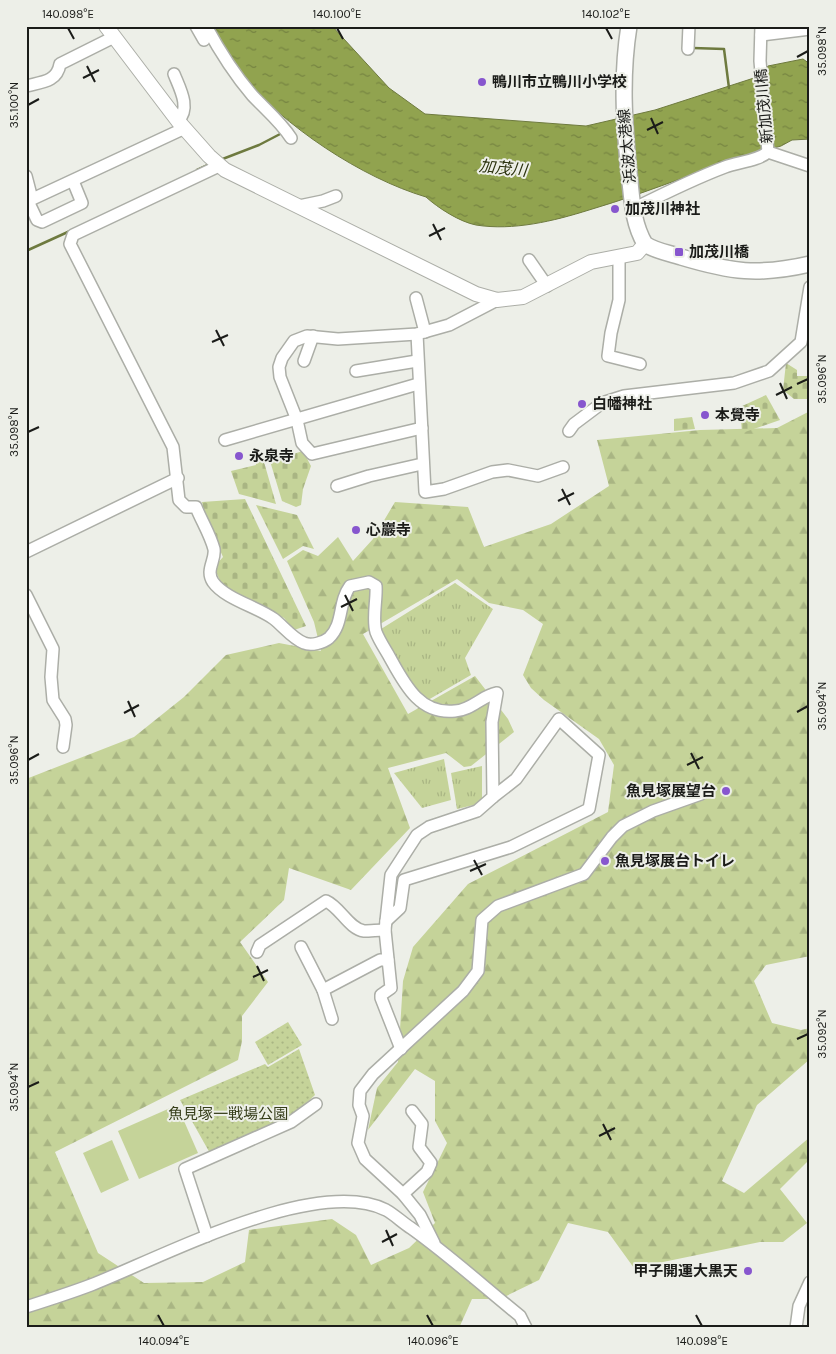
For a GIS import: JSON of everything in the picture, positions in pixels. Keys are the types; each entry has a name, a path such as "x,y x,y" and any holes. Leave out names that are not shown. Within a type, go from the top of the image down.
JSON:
{"main road":[{"name":"浜波太港線","path":"629,26 623,68 623,114 633,206 638,231 645,244"},
{"path":"645,244 722,269 752,272 780,271 810,264"}],"street":[{"path":"196,26 204,40"},
{"path":"206,26 236,75 252,95 282,123 291,138"},
{"path":"688,49 689,26"},
{"path":"761,30 810,29"},
{"name":"新加茂川橋","path":"761,30 760,61 768,151"},
{"path":"26,86 54,78 59,72 60,64 110,32 182,124 214,161 467,290 497,300"},
{"path":"174,74 185,102 182,124"},
{"path":"29,201 73,181 182,124"},
{"path":"633,206 726,167 761,156 768,151 810,166"},
{"path":"214,161 73,235 70,240 70,244 173,447 179,500 186,507 196,506 214,550 210,566 213,582 240,602 272,618 304,643 316,644 328,639 337,628 343,595 350,586 369,582 376,586 376,632 403,682 417,699 427,707 442,712 457,711 470,708 488,694 497,693 492,722 492,797"},
{"path":"26,176 29,201 37,220 42,222 82,203 73,181"},
{"path":"299,206 323,202 336,196"},
{"path":"422,428 312,454 302,443 297,420 280,377 279,367 282,358 294,341 313,336 338,339 421,333 449,325 497,300 523,297 591,262 640,251 645,244"},
{"path":"619,256 619,300 608,356 640,364"},
{"path":"530,260 546,286"},
{"path":"569,431 574,424 602,403 624,396 734,383 769,371 801,342 810,287"},
{"path":"416,298 421,333 417,361 425,492 444,489 492,472 508,470 538,476 564,467"},
{"path":"304,361 313,336"},
{"path":"356,370 417,361"},
{"path":"225,440 418,384"},
{"path":"337,486 369,476 422,464"},
{"path":"26,552 178,478"},
{"path":"26,595 53,649 53,700 65,719 66,725 63,747"},
{"path":"257,952 260,945 326,901 334,905 354,926 362,931 385,926 400,908 404,880 511,847 589,809 599,755 559,720 516,779 477,811 429,828 417,835 391,875 385,926 391,988 381,995 381,998 401,1049"},
{"path":"434,1243 420,1215 403,1194 365,1159 358,1143 363,1116 359,1105 360,1091 373,1074 463,991 478,971 482,920 490,912 498,906 584,874 612,837 623,826 653,811 701,794"},
{"path":"301,947 323,990 332,1019"},
{"path":"323,990 380,960 388,960"},
{"path":"207,1236 185,1170 291,1122 316,1104"},
{"path":"403,1194 427,1172 431,1163 419,1147 422,1124 412,1111"},
{"path":"26,1308 90,1285 207,1236 259,1217 332,1203 360,1203 386,1210 434,1243 520,1316 526,1328"},
{"path":"796,1328 799,1306 810,1282"}],"green space":[{"path":"786,363 797,370 797,376 810,376 810,399 794,399 783,390"},
{"path":"766,395 780,420 742,433 740,407"},
{"path":"810,411 810,956 766,965 754,981 772,1023 801,1030 810,1028 810,1059 757,1105 722,1181 744,1193 810,1137 810,1159 780,1189 807,1223 783,1242 760,1242 634,1268 608,1232 568,1223 539,1280 500,1299 472,1299 459,1328 26,1328 26,779 134,737 184,697 226,655 279,643 321,651 314,622 287,561 303,550 318,556 338,537 353,561 373,539 395,502 468,507 484,547 551,524 609,486 597,440 700,430 777,428","holes":["457,579 489,603 523,610 543,624 523,675 531,688 544,700 599,739 614,765 608,812 468,884 413,947 403,981 398,1062 377,1088 368,1130 415,1069 435,1081 435,1121 447,1143 423,1192 435,1223 409,1248 371,1265 356,1235 332,1219 249,1230 245,1262 203,1282 144,1283 98,1253 55,1152 238,1060 242,1041 242,1016 268,982 240,942 284,900 289,868 351,890 410,828 388,768 446,753 464,767 471,766 514,732 508,719 475,676 408,714 363,634"]},
{"path":"692,417 695,429 674,431 674,419"},
{"path":"303,451 311,466 303,489 301,505 296,507 282,501 270,461"},
{"path":"262,455 276,504 239,494 231,471 256,465 254,457"},
{"path":"245,499 306,626 294,630 284,618 244,599 221,583 214,567 223,557 205,516 202,502"},
{"path":"256,505 297,515 314,549 303,546 283,559"},
{"path":"455,583 493,609 465,658 471,675 428,700 415,689 383,638 381,629"},
{"path":"444,759 451,800 422,808 394,773"},
{"path":"482,766 482,803 457,809 451,773"},
{"path":"288,1022 302,1045 268,1065 255,1042"},
{"name":"魚見塚一戦場公園","path":"299,1049 315,1095 289,1119 211,1155 180,1100 265,1064 268,1067"},
{"path":"177,1105 198,1153 139,1179 118,1131"},
{"path":"112,1140 129,1180 101,1193 83,1153"}],"water":[{"name":"加茂川","path":"210,26 332,26 389,88 425,114 586,126 655,110 757,77 768,66 803,59 810,64 810,139 792,140 781,146 733,160 562,218 519,226 490,227 476,225 450,214 426,197 376,177 325,148 301,131 258,93 241,74"}],"waterway":[{"path":"693,48 724,49 729,88"},
{"path":"220,160 259,145 284,132"},
{"path":"197,170 210,164"},
{"path":"26,251 70,231"}],"place":[{"name":"鴨川市立鴨川小学校","path":"482,82"},
{"name":"加茂川神社","path":"615,209"},
{"name":"加茂川橋","path":"679,252"},
{"name":"白幡神社","path":"582,404"},
{"name":"本覺寺","path":"705,415"},
{"name":"永泉寺","path":"239,456"},
{"name":"心巖寺","path":"356,530"},
{"name":"魚見塚展望台","path":"726,791"},
{"name":"魚見塚展台トイレ","path":"605,861"},
{"name":"甲子開運大黒天","path":"748,1271"}]}
